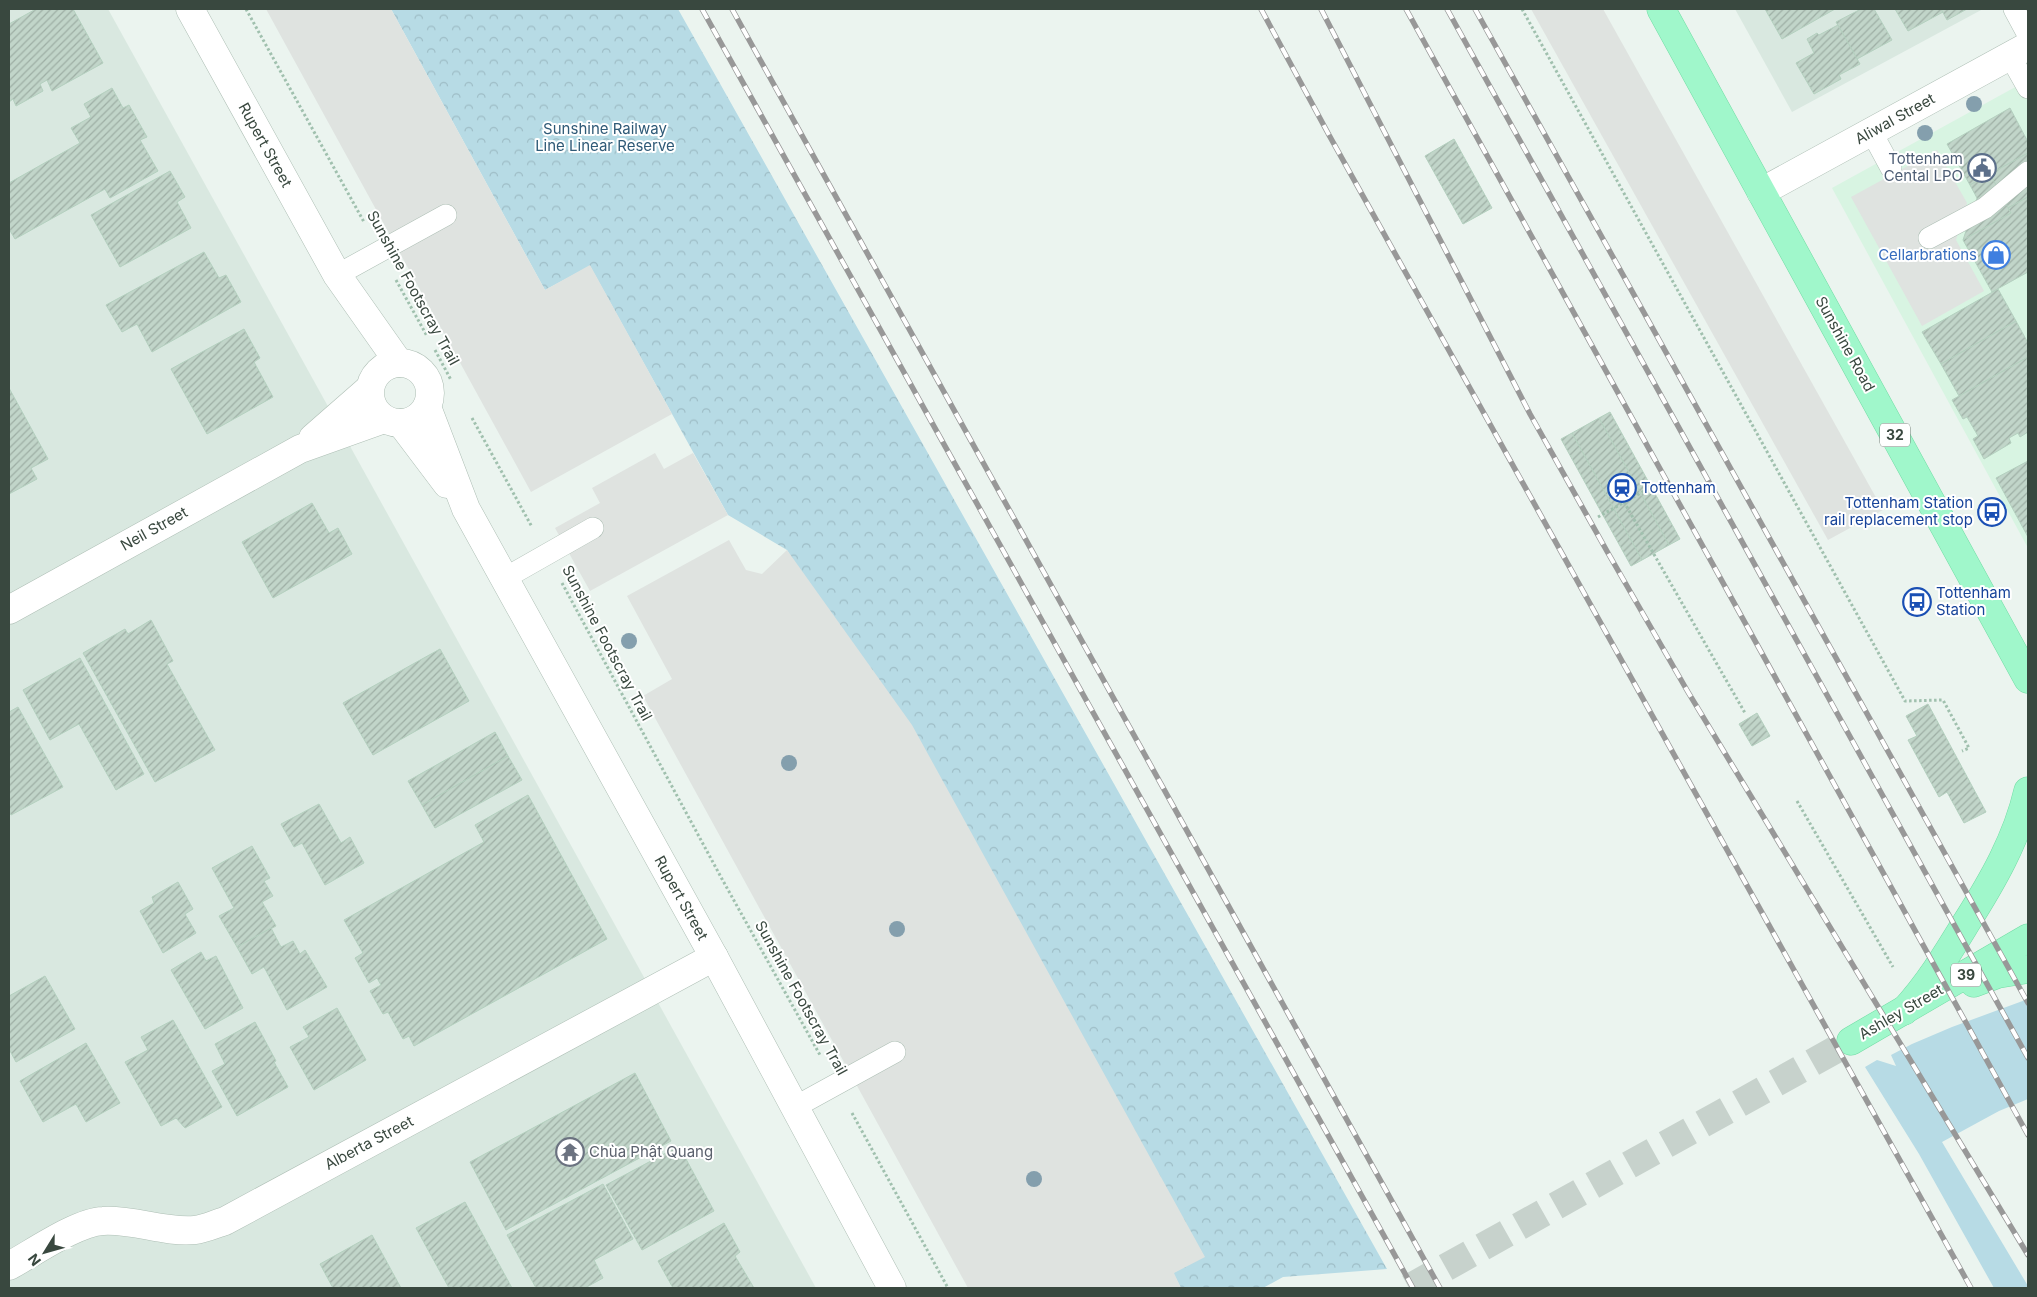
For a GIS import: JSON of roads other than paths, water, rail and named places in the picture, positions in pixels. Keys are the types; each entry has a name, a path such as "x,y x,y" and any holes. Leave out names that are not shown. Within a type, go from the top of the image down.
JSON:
{"main road":[{"name":"Sunshine Road","path":"1661,9 2028,679"},
{"path":"1904,1011 1934,976 1982,899 2002,862 2024,810 2028,791"},
{"name":"Ashley Street","path":"1851,1041 2028,938"},
{"name":"39","path":"1904,1011 1990,976 2028,968"}],"street":[{"name":"Rupert Street","path":"190,9 339,278 381,376"},
{"name":"Aliwal Street","path":"1761,192 2019,51"},
{"path":"408,364 423,373 430,390 427,407 416,419 393,421 373,406 381,376 408,364"},
{"name":"Neil Street","path":"300,449 381,376"},
{"name":"Rupert Street","path":"427,407 466,509 714,957 892,1288"},
{"name":"Rupert Street","path":"393,421 466,509"},
{"name":"Neil Street","path":"9,610 300,449 393,421"},
{"name":"Alberta Street","path":"9,1266 74,1230 101,1221 126,1222 173,1230 197,1230 224,1221 714,957"}],"lane":[{"path":"2014,9 2028,35"},
{"path":"2019,51 2028,88"},
{"path":"1871,131 1891,168"},
{"path":"1930,238 1985,208 2028,172"},
{"path":"339,278 380,251 446,215"},
{"path":"505,578 592,528"},
{"path":"795,1107 895,1052"}],"tunnel":[{"path":"1409,1288 1851,1041"}],"railway":[{"path":"702,9 1413,1288"},
{"path":"732,9 1440,1288"},
{"path":"1261,9 1329,135 1971,1288"},
{"path":"1321,9 1530,414 1608,553 1688,692 2028,1255"},
{"path":"1406,9 2028,1135"},
{"path":"1447,9 2028,1058"},
{"path":"1475,9 2028,1003"}],"place":[{"name":"Tottenham Cental LPO","path":"1982,168"},
{"name":"Cellarbrations","path":"1996,255"},
{"name":"Tottenham","path":"1622,488"},
{"name":"Tottenham Station rail replacement stop","path":"1992,512"},
{"name":"Tottenham Station","path":"1917,602"},
{"name":"Chùa Phật Quang","path":"570,1152"}],"park label":[{"name":"Sunshine Railway Line Linear Reserve","path":"605,138"}]}
